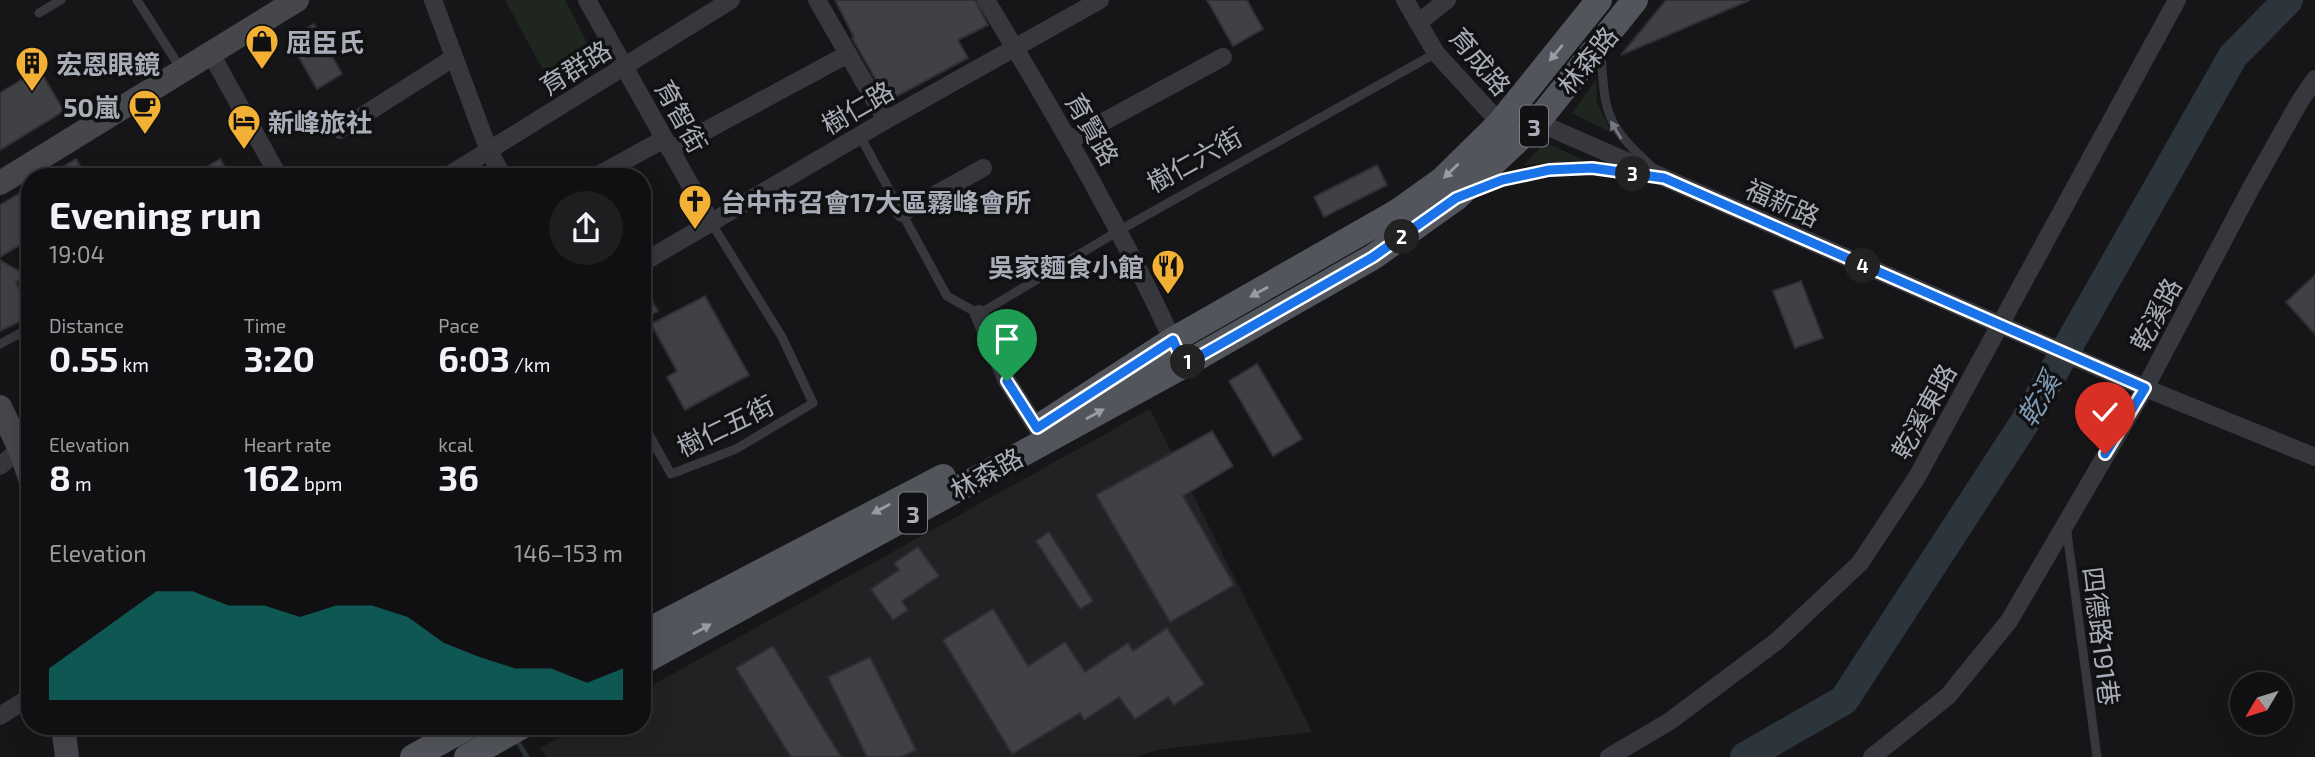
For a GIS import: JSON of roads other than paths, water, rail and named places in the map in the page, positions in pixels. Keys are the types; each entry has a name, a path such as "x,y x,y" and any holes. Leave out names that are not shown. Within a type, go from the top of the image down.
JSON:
{"main road":[{"name":"林森路","path":"651,629 1037,428 1173,340 1397,212 1442,180 1500,123 1599,0"},
{"name":"林森路","path":"651,657 1184,365 1373,257 1456,198 1537,122 1635,0"},
{"path":"413,757 453,735"},
{"path":"467,757 507,735"}],"street":[{"path":"433,0 489,151 498,168"},
{"name":"育智街","path":"587,0 712,224"},
{"name":"育群路","path":"461,168 731,0"},
{"path":"817,0 886,120"},
{"name":"育賢路","path":"986,0 1070,140 1120,230 1184,365"},
{"name":"樹仁路","path":"651,258 886,120 1100,0"},
{"name":"育成路","path":"1405,0 1436,53 1500,123 1537,122"},
{"path":"1418,23 1447,0"},
{"name":"乾溪東路","path":"1609,757 1670,721 1777,641 1860,564 1917,477 2005,327 2178,0"},
{"path":"24,168 291,1"},
{"path":"210,52 274,168"},
{"path":"615,168 848,54"},
{"path":"1070,140 1223,57"},
{"path":"340,130 453,58"},
{"name":"乾溪路","path":"1872,757 1948,696 2009,621 2137,385 2315,79"},
{"name":"福新路","path":"1537,122 2137,385"},
{"path":"902,213 983,169"},
{"path":"0,183 21,170"},
{"path":"979,314 1007,381 1037,428"},
{"path":"2137,385 2315,457"},
{"path":"0,407 21,439"},
{"path":"0,466 21,448"},
{"path":"0,716 21,702"},
{"path":"64,735 67,757"}],"lane":[{"path":"39,13 61,0"},
{"path":"137,0 182,70"},
{"path":"1600,43 1604,102 1611,120 1623,140 1664,178"},
{"name":"樹仁六街","path":"979,314 1120,230 1436,53"},
{"path":"860,135 947,296 979,314"},
{"path":"1456,198 1502,180 1549,170 1592,168 1664,178"},
{"name":"育智街","path":"712,224 782,337 813,403"},
{"path":"0,344 21,333"},
{"name":"樹仁五街","path":"651,438 671,474 736,449 813,403"},
{"name":"四德路191巷","path":"2066,520 2097,757"}],"waterway":[{"name":"乾溪","path":"1745,757 1844,700 2025,422 2233,56 2288,0"},
{"path":"516,739 527,757"}],"place":[{"name":"屈臣氏","path":"262,71"},
{"name":"宏恩眼鏡","path":"32,93"},
{"name":"50嵐","path":"145,136"},
{"name":"新峰旅社","path":"244,151"},
{"name":"台中市召會17大區霧峰會所","path":"695,231"},
{"name":"吳家麵食小館","path":"1168,296"}]}
